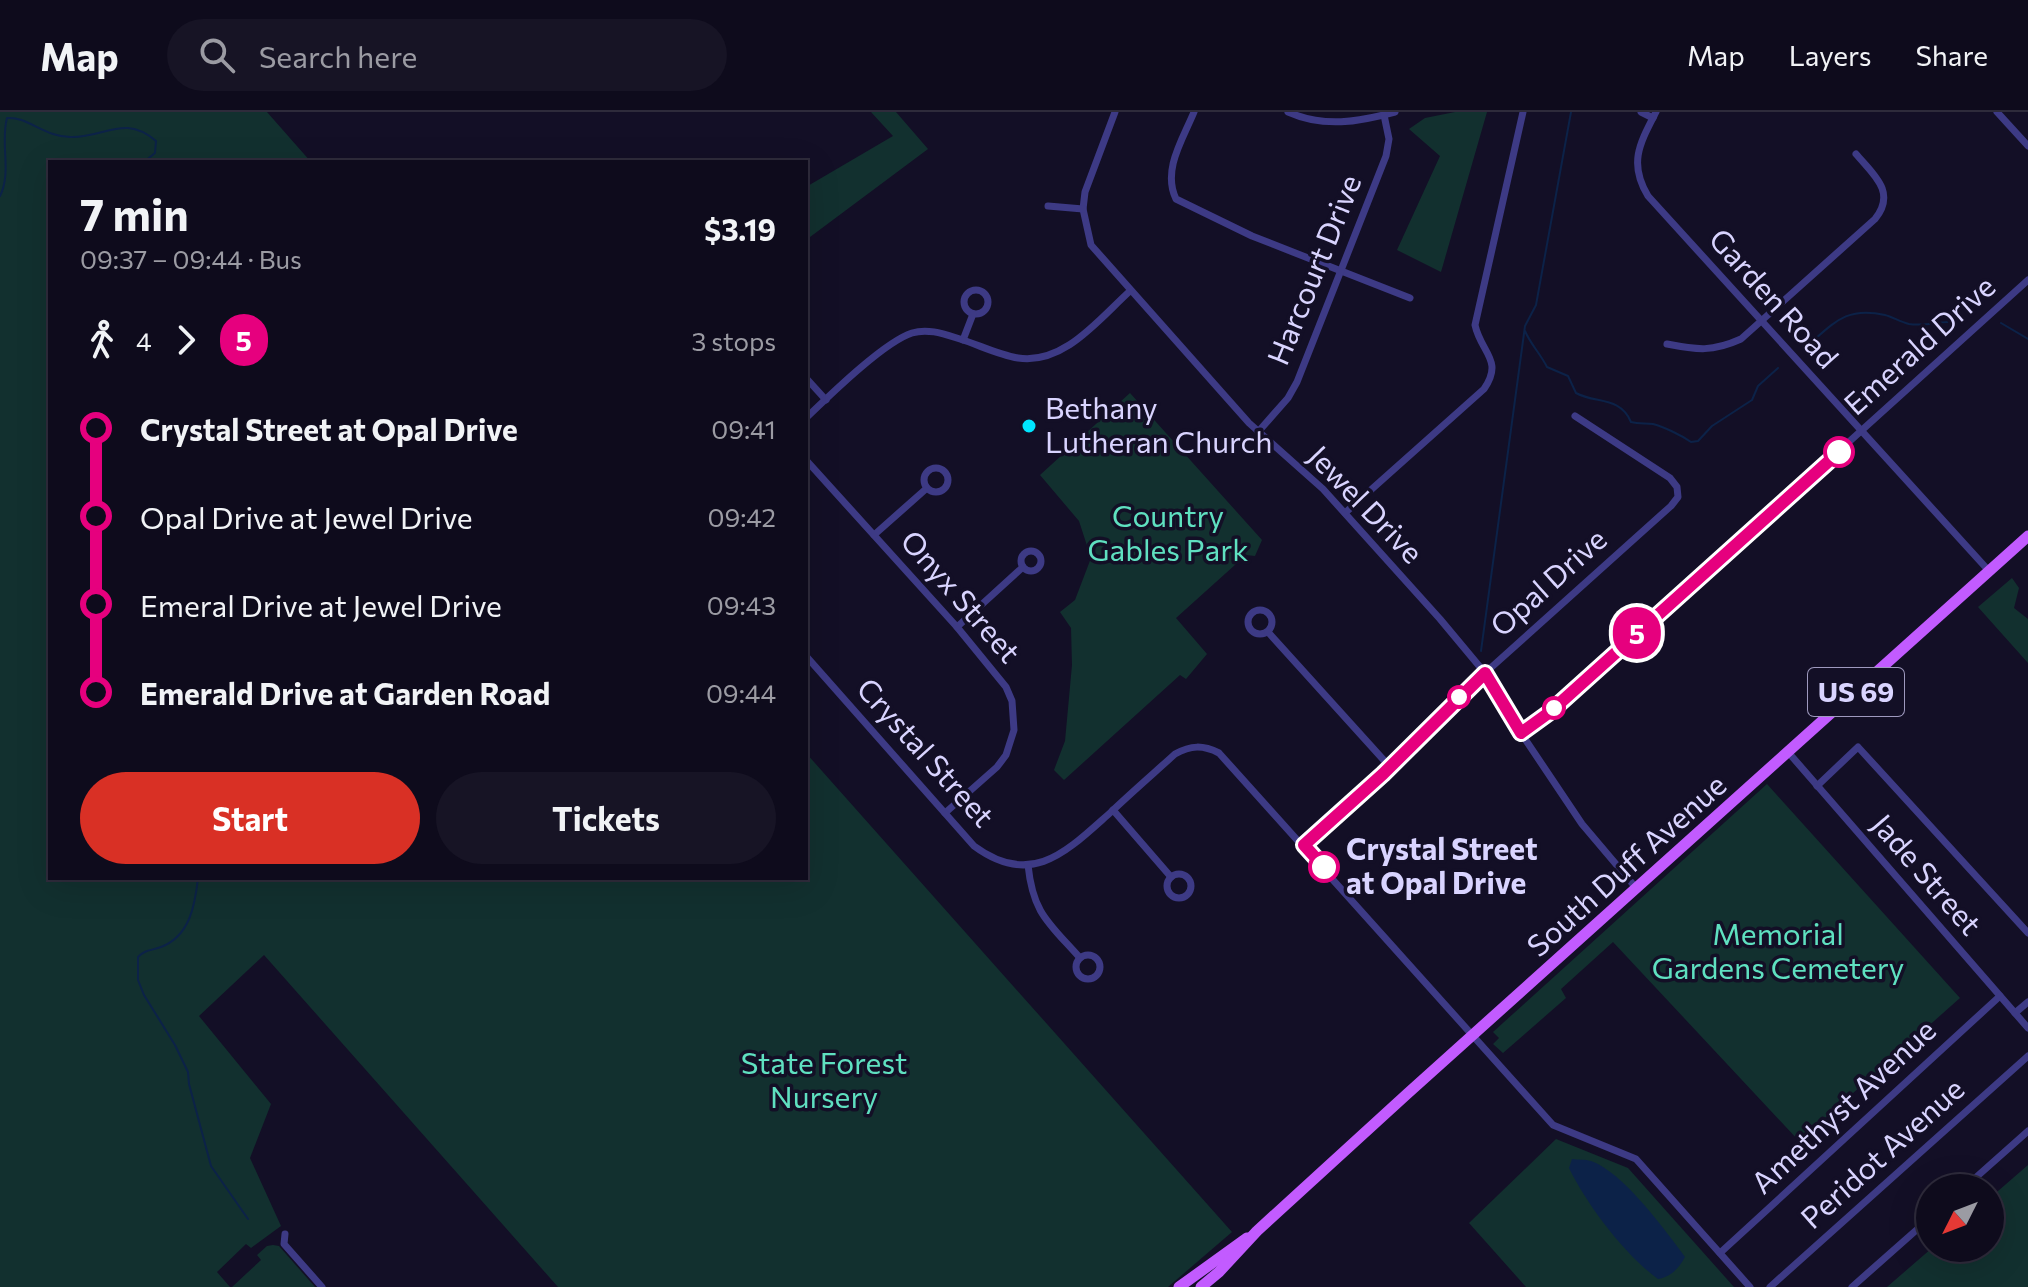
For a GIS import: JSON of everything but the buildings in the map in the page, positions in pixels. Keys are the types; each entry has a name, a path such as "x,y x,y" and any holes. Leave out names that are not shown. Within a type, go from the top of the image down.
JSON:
{"main road":[{"name":"South Duff Avenue","path":"1201,1287 1257,1231 2028,536"},
{"name":"South Duff Avenue","path":"1179,1287 1257,1231"}],"street":[{"name":"Jewel Drive","path":"1115,112 1085,192 1083,209 1091,245 1258,432 1323,489 1485,673 1582,824 1637,889"},
{"path":"1194,112 1170,176 1170,188 1176,199 1252,236 1410,298"},
{"path":"1288,112 1328,123 1357,121 1395,112"},
{"path":"1345,513 1484,389 1492,377 1493,363 1478,337 1475,325 1523,112"},
{"path":"1641,112 1654,115"},
{"path":"1997,112 2028,146"},
{"name":"Harcourt Drive","path":"1258,432 1288,398 1297,382 1342,271 1386,156 1389,139 1384,115"},
{"name":"Garden Road","path":"1654,115 1636,155 1640,183 1648,196 1989,571"},
{"path":"1667,344 1701,351 1741,339 1882,211 1884,191 1856,154"},
{"path":"1048,206 1083,209"},
{"name":"Emerald Drive","path":"1521,733 1550,712 2028,280"},
{"path":"808,416 887,347 911,333 923,330 1015,358 1043,359 1068,346 1130,291"},
{"path":"963,340 973,314"},
{"path":"808,380 826,400"},
{"name":"Opal Drive","path":"1304,845 1390,767 1485,673 1678,497 1677,487 1670,478 1575,416"},
{"name":"Onyx Street","path":"808,462 957,627 1006,687 1012,701 1014,730 1006,755 997,767 945,813"},
{"path":"874,535 927,488"},
{"path":"957,627 1023,567"},
{"path":"1268,632 1390,767"},
{"name":"Crystal Street","path":"808,658 974,846 1002,862 1028,865"},
{"path":"1080,958 1037,907 1030,887 1028,865 1060,855 1175,754 1201,746 1219,753 1553,1125 1636,1159 1750,1287"},
{"path":"1817,786 1858,747 2028,933"},
{"name":"Jade Street","path":"1788,752 2028,1028"},
{"path":"1113,810 1171,877"},
{"name":"Amethyst Avenue","path":"1720,1253 2000,996"},
{"path":"2015,1013 2028,1002"},
{"name":"Peridot Avenue","path":"1770,1287 2028,1056"},
{"path":"1980,1174 2028,1131"},
{"path":"1852,1287 1916,1230"},
{"path":"285,1234 284,1244 322,1287"}],"green space":[{"name":"State Forest Nursery","path":"0,112 267,112 309,160 48,160 48,880 808,880 808,755 1232,1232 1168,1287 558,1287 264,955 199,1016 271,1104 250,1158 281,1226 251,1248 246,1244 217,1272 230,1287 0,1287"},
{"path":"871,112 896,112 928,149 808,239 808,186 893,136"},
{"path":"1455,112 1487,112 1441,272 1397,250 1440,156 1409,129 1425,118"},
{"name":"Country Gables Park","path":"1130,393 1262,540 1255,556 1246,555 1176,618 1207,654 1186,679 1180,675 1064,780 1054,770 1065,741 1072,665 1071,628 1060,612 1075,600 1091,558 1079,521 1040,475"},
{"path":"2012,578 2019,588 2014,608 2028,619 2028,663 1978,607"},
{"name":"Memorial Gardens Cemetery","path":"1767,784 1960,998 1799,1141 1613,942 1561,989 1566,998 1503,1053 1493,1044 1499,1038 1493,1032"},
{"path":"1556,1139 1628,1168 1734,1287 1526,1287 1469,1223"},
{"path":"2028,1165 2028,1287 1887,1287 1916,1262 2004,1262 2004,1186"},
{"path":"273,1245 279,1246 315,1287 232,1287 261,1260 257,1255"}],"water":[{"path":"1572,1159 1589,1160 1603,1167 1630,1189 1685,1257 1674,1271 1658,1279 1620,1243 1596,1213 1569,1168"}],"waterway":[{"path":"1481,651 1525,326 1536,305 1571,112"},
{"path":"0,196 6,167 7,118 72,137 115,129 135,129 156,141 155,153 146,160"},
{"path":"1807,346 1842,318 1860,313 1885,315 1916,325 1965,322"},
{"path":"2001,323 2028,339"},
{"path":"1525,331 1547,367 1568,376 1576,393 1614,404 1631,422 1657,425 1691,442 1698,441 1712,426 1752,400 1758,386 1778,368"},
{"path":"198,880 193,909 185,927 171,942 138,957 138,980 188,1072 211,1166 248,1219"}],"bus line":[{"name":"5","path":"1324,867 1304,845 1383,774 1485,673 1521,733 1550,712 1839,452"}],"place":[{"name":"Bethany Lutheran Church","path":"1029,426"},
{"name":"Crystal Street at Opal Drive","path":"1324,867"}]}
